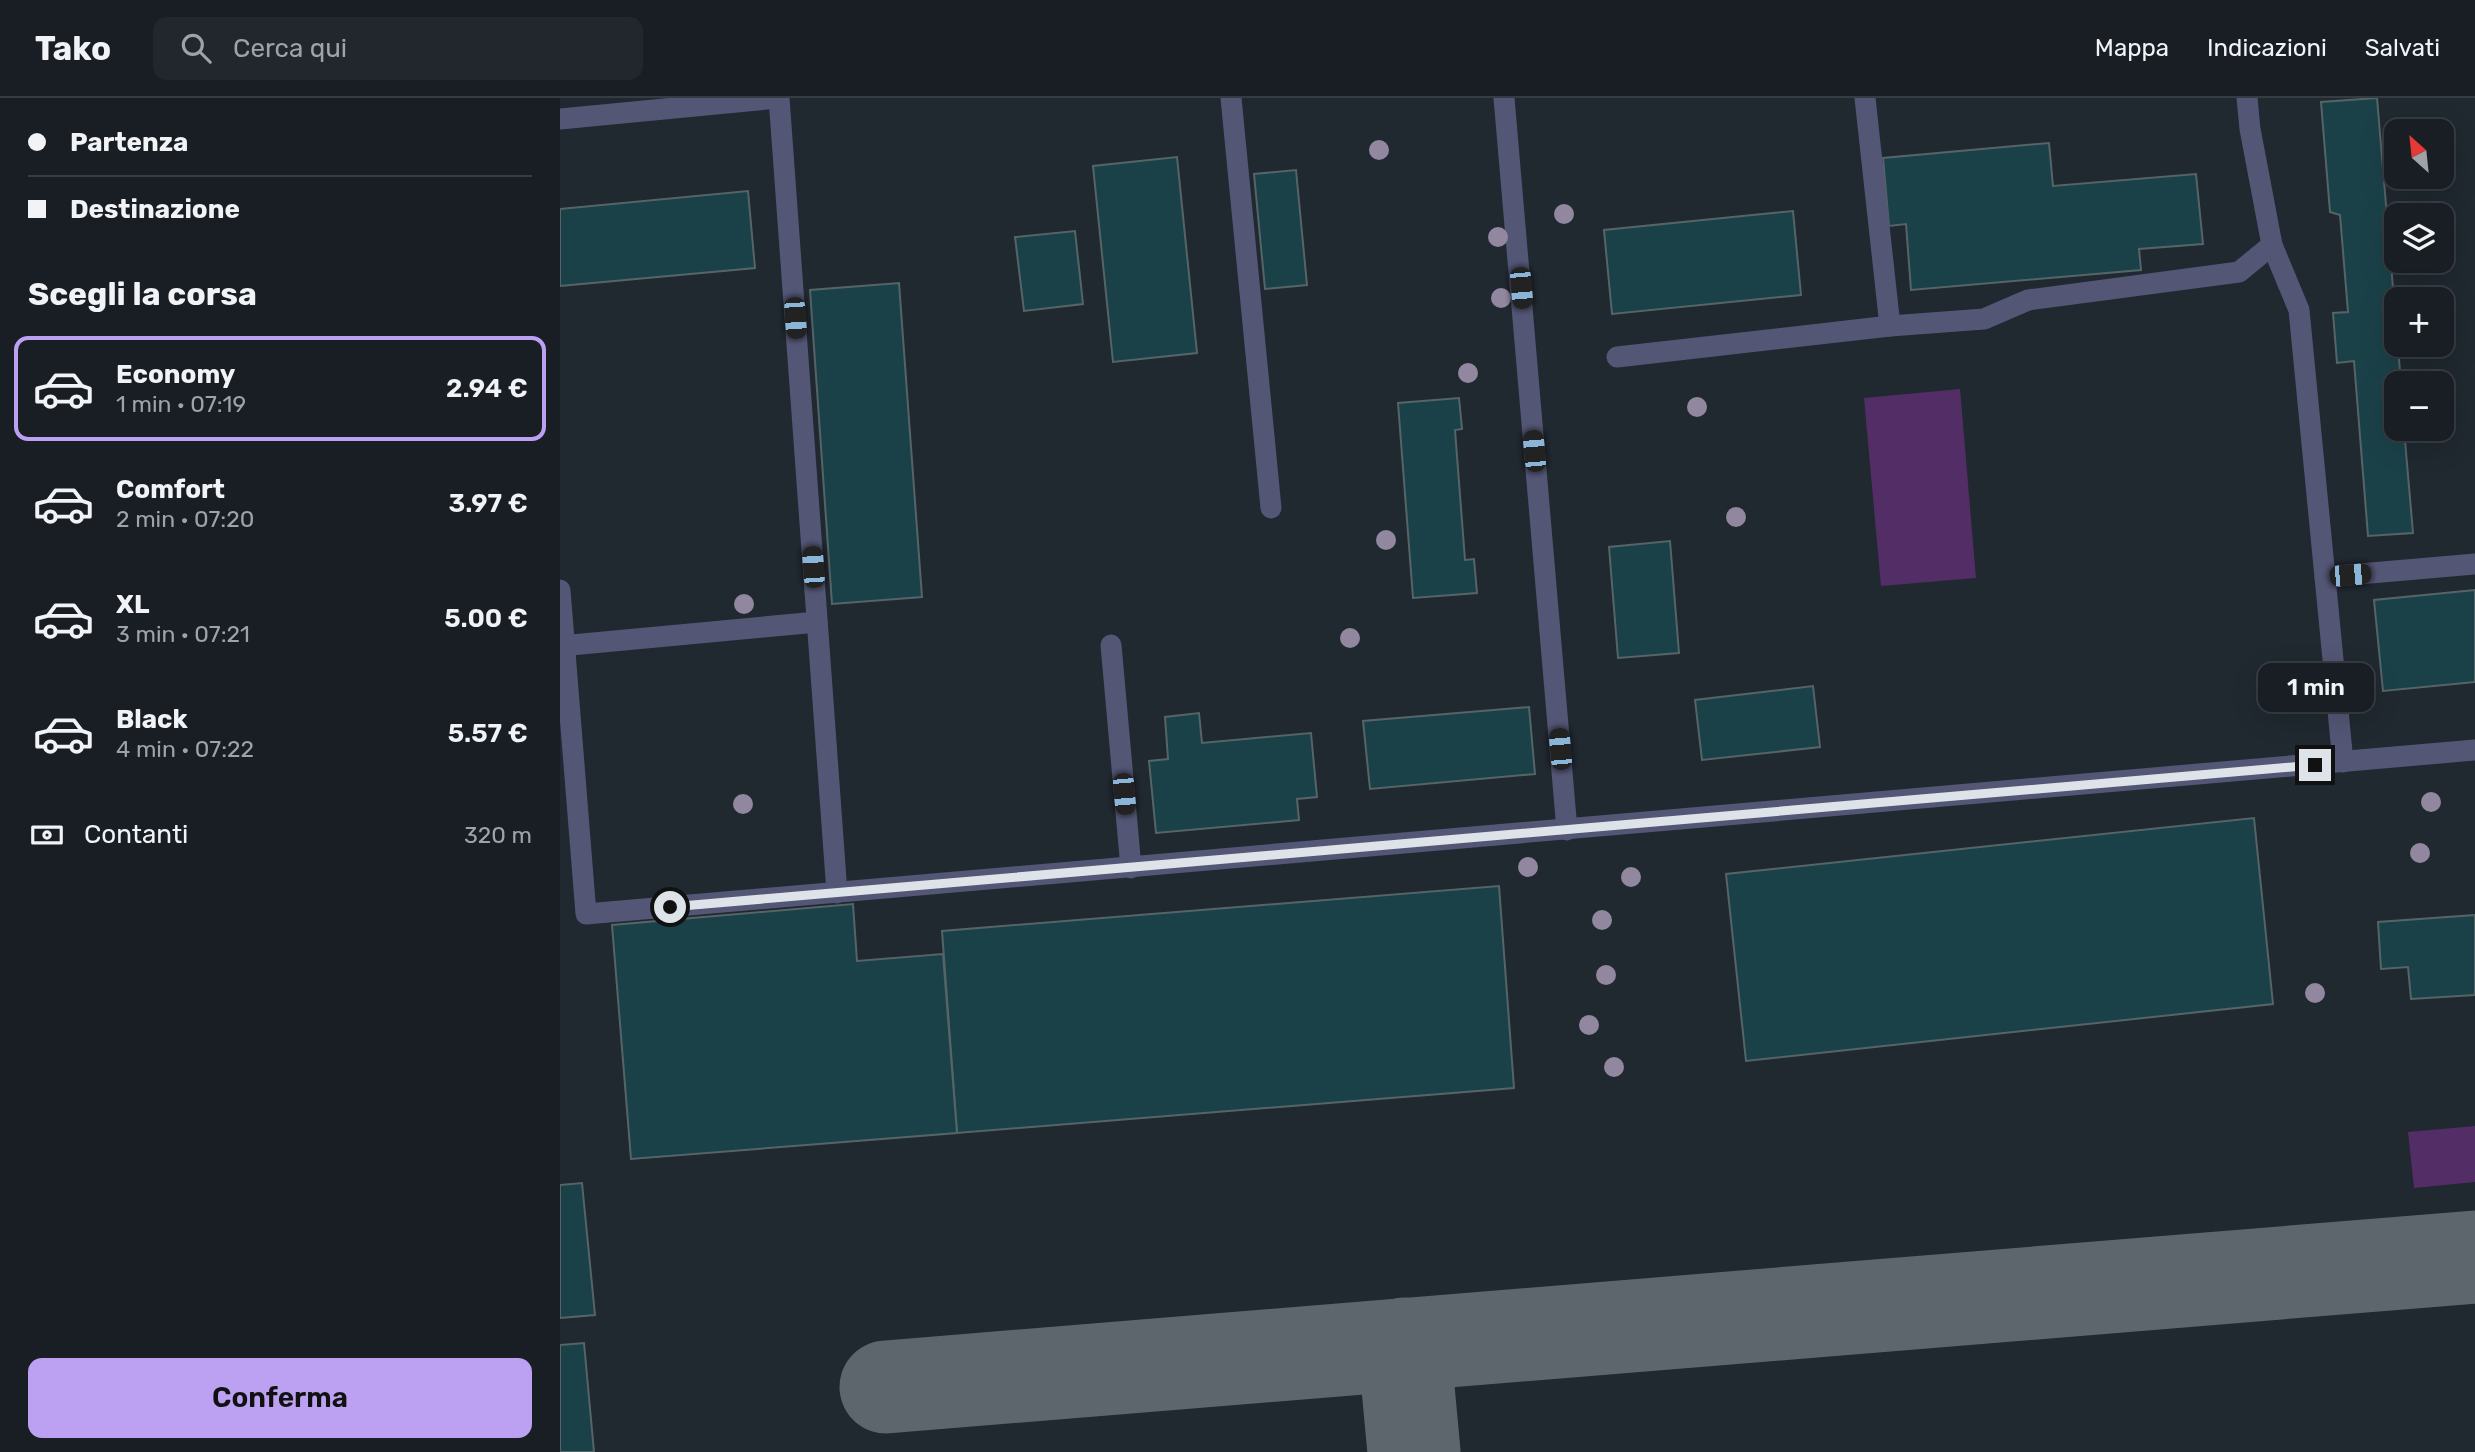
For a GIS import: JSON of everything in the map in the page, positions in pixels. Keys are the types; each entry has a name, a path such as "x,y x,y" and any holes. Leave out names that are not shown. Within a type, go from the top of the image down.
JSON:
{"lane":[{"path":"560,118 778,98 837,893"},
{"path":"1231,98 1271,508"},
{"path":"1504,98 1567,831"},
{"path":"1865,98 1890,326"},
{"path":"2247,98 2250,129 2272,244 2300,310 2343,762"},
{"path":"1617,357 1890,326 1984,319 2028,300 2239,272 2272,244"},
{"path":"2325,577 2475,564"},
{"path":"560,590 568,788 586,914 1567,831 2475,750"},
{"path":"562,645 817,622"},
{"path":"1111,645 1131,868"}],"shaded area":[{"path":"1960,389 1976,578 1881,586 1864,398"},
{"path":"2475,1126 2475,1182 2414,1188 2408,1132"}],"building":[{"path":"2377,98 2386,203 2384,273 2392,273 2393,287 2384,287 2384,357 2399,357 2400,371 2384,371 2384,441 2405,441 2413,533 2368,536 2354,361 2337,363 2333,313 2348,312 2340,215 2330,212 2321,102"},
{"path":"2049,143 2053,186 2196,174 2203,244 2139,249 2141,270 1911,290 1906,224 1889,226 1883,158"},
{"path":"1177,157 1197,353 1113,362 1093,166"},
{"path":"1296,170 1307,285 1265,289 1254,174"},
{"path":"748,191 755,268 560,286 560,209"},
{"path":"1793,211 1801,295 1612,314 1604,230"},
{"path":"1075,231 1083,304 1024,311 1015,237"},
{"path":"899,283 922,597 832,604 810,290"},
{"path":"1459,398 1462,429 1455,430 1465,560 1474,559 1477,593 1413,598 1398,403"},
{"path":"1670,541 1679,653 1618,658 1609,547"},
{"path":"2475,590 2475,682 2383,691 2374,600"},
{"path":"1813,686 1820,747 1702,760 1695,700"},
{"path":"1529,707 1535,774 1370,789 1363,721"},
{"path":"1199,713 1202,743 1311,733 1317,797 1297,799 1299,820 1156,833 1149,761 1168,759 1165,717"},
{"path":"2254,818 2273,1004 1746,1061 1726,874"},
{"path":"1499,886 1514,1088 957,1133 942,931"},
{"path":"853,904 857,961 943,954 957,1133 631,1159 612,925"},
{"path":"2475,915 2475,995 2411,999 2408,967 2381,969 2378,922"},
{"path":"582,1183 595,1315 560,1318 560,1185"},
{"path":"584,1343 594,1452 560,1452 560,1345"}],"taxiway":[{"path":"886,1387 2475,1257"},
{"path":"1404,1344 1414,1452"}],"route":[{"path":"670,907 2315,765"}]}
